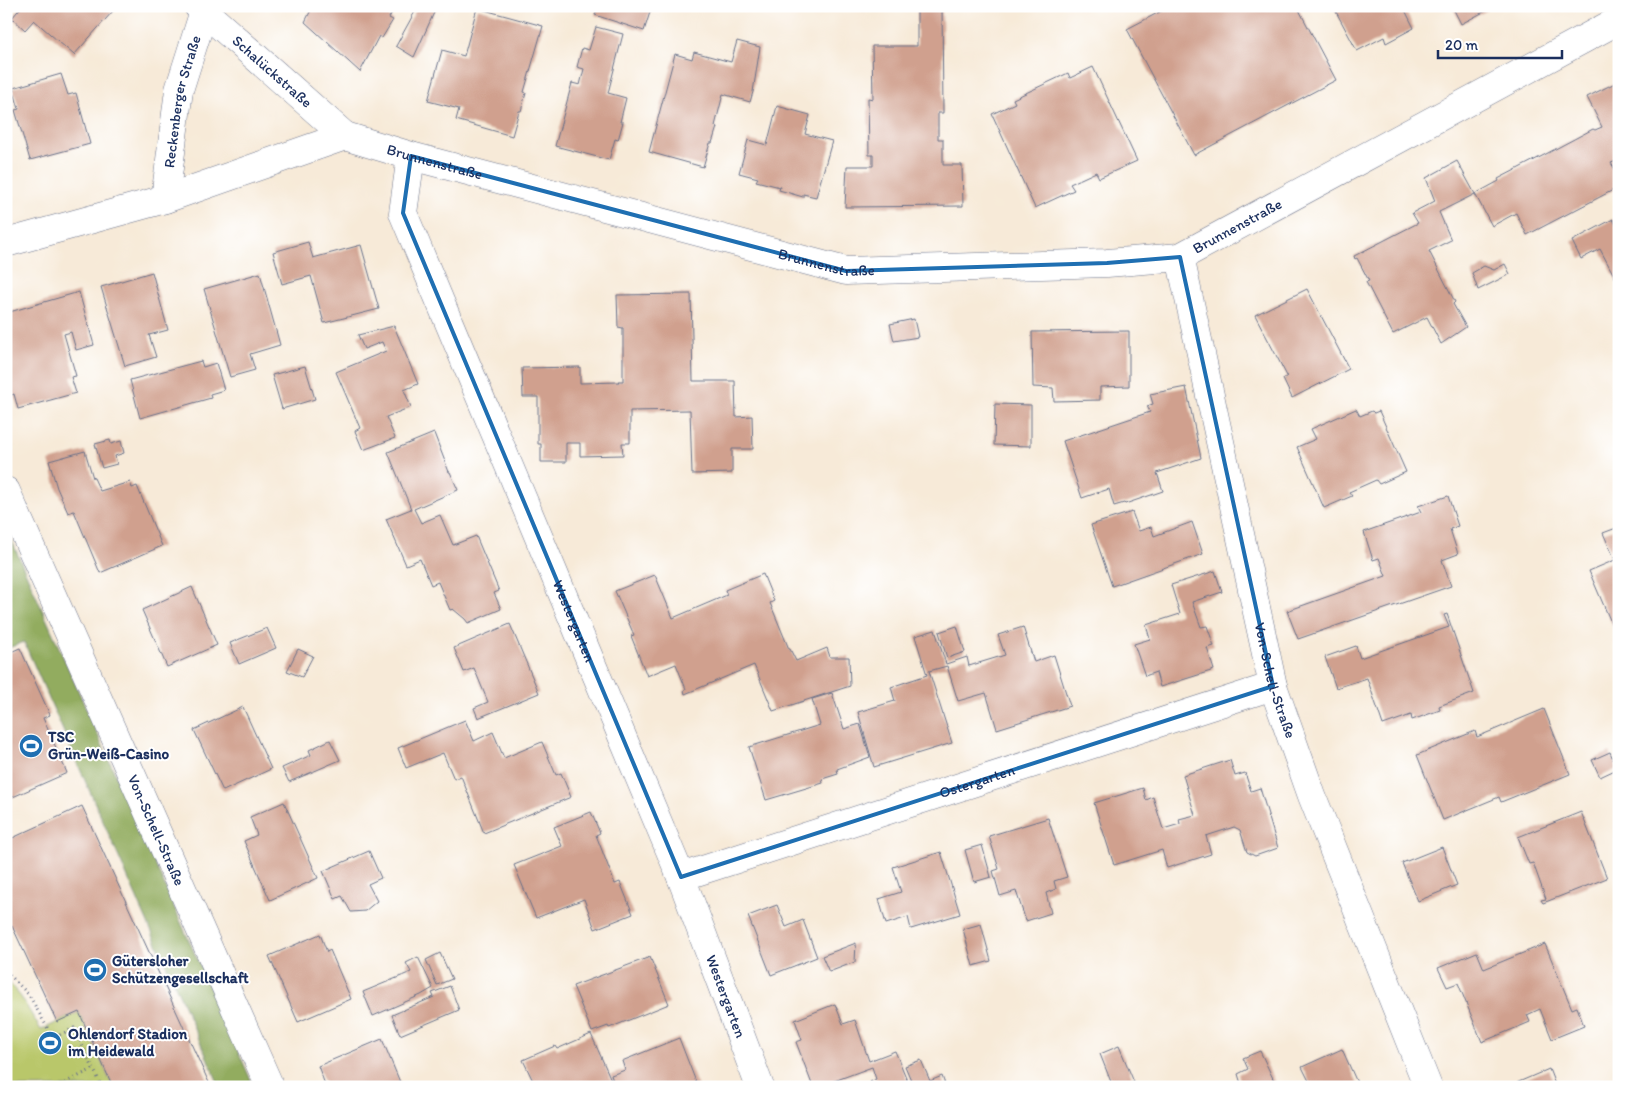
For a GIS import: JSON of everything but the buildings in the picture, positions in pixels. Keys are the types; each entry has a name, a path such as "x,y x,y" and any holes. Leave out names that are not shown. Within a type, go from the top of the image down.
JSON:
{"street":[{"name":"Schalückstraße","path":"203,8 345,136"},
{"name":"Reckenberger Straße","path":"165,199 179,90 203,8"},
{"name":"Brunnenstraße","path":"345,136 412,156 846,271 1107,263 1180,257 1619,20"},
{"path":"6,243 165,199 345,136"},
{"name":"Westergarten","path":"412,156 403,213 681,877 760,1087"},
{"name":"Von-Schell-Straße","path":"1180,257 1273,686 1312,796 1428,1087"},
{"name":"Von-Schell-Straße","path":"6,491 270,1087"},
{"name":"Ostergarten","path":"681,877 1273,686"}],"path":[{"path":"7,974 29,995 53,1038 74,1028 102,1087"},
{"path":"56,1087 93,1068"}],"highlighted area":[{"path":"411,156 846,271 1107,263 1180,257 1273,686 681,877 403,213"}],"green space":[{"path":"6,528 254,1087 220,1087 24,642 6,649"},
{"name":"Ohlendorf Stadion im Heidewald","path":"6,979 21,997 41,1030 79,1012 113,1087 6,1087"}],"place":[{"name":"TSC Grün-Weiß-Casino","path":"31,746"},
{"name":"Gütersloher Schützengesellschaft","path":"95,970"},
{"name":"Ohlendorf Stadion im Heidewald","path":"50,1043"}]}
